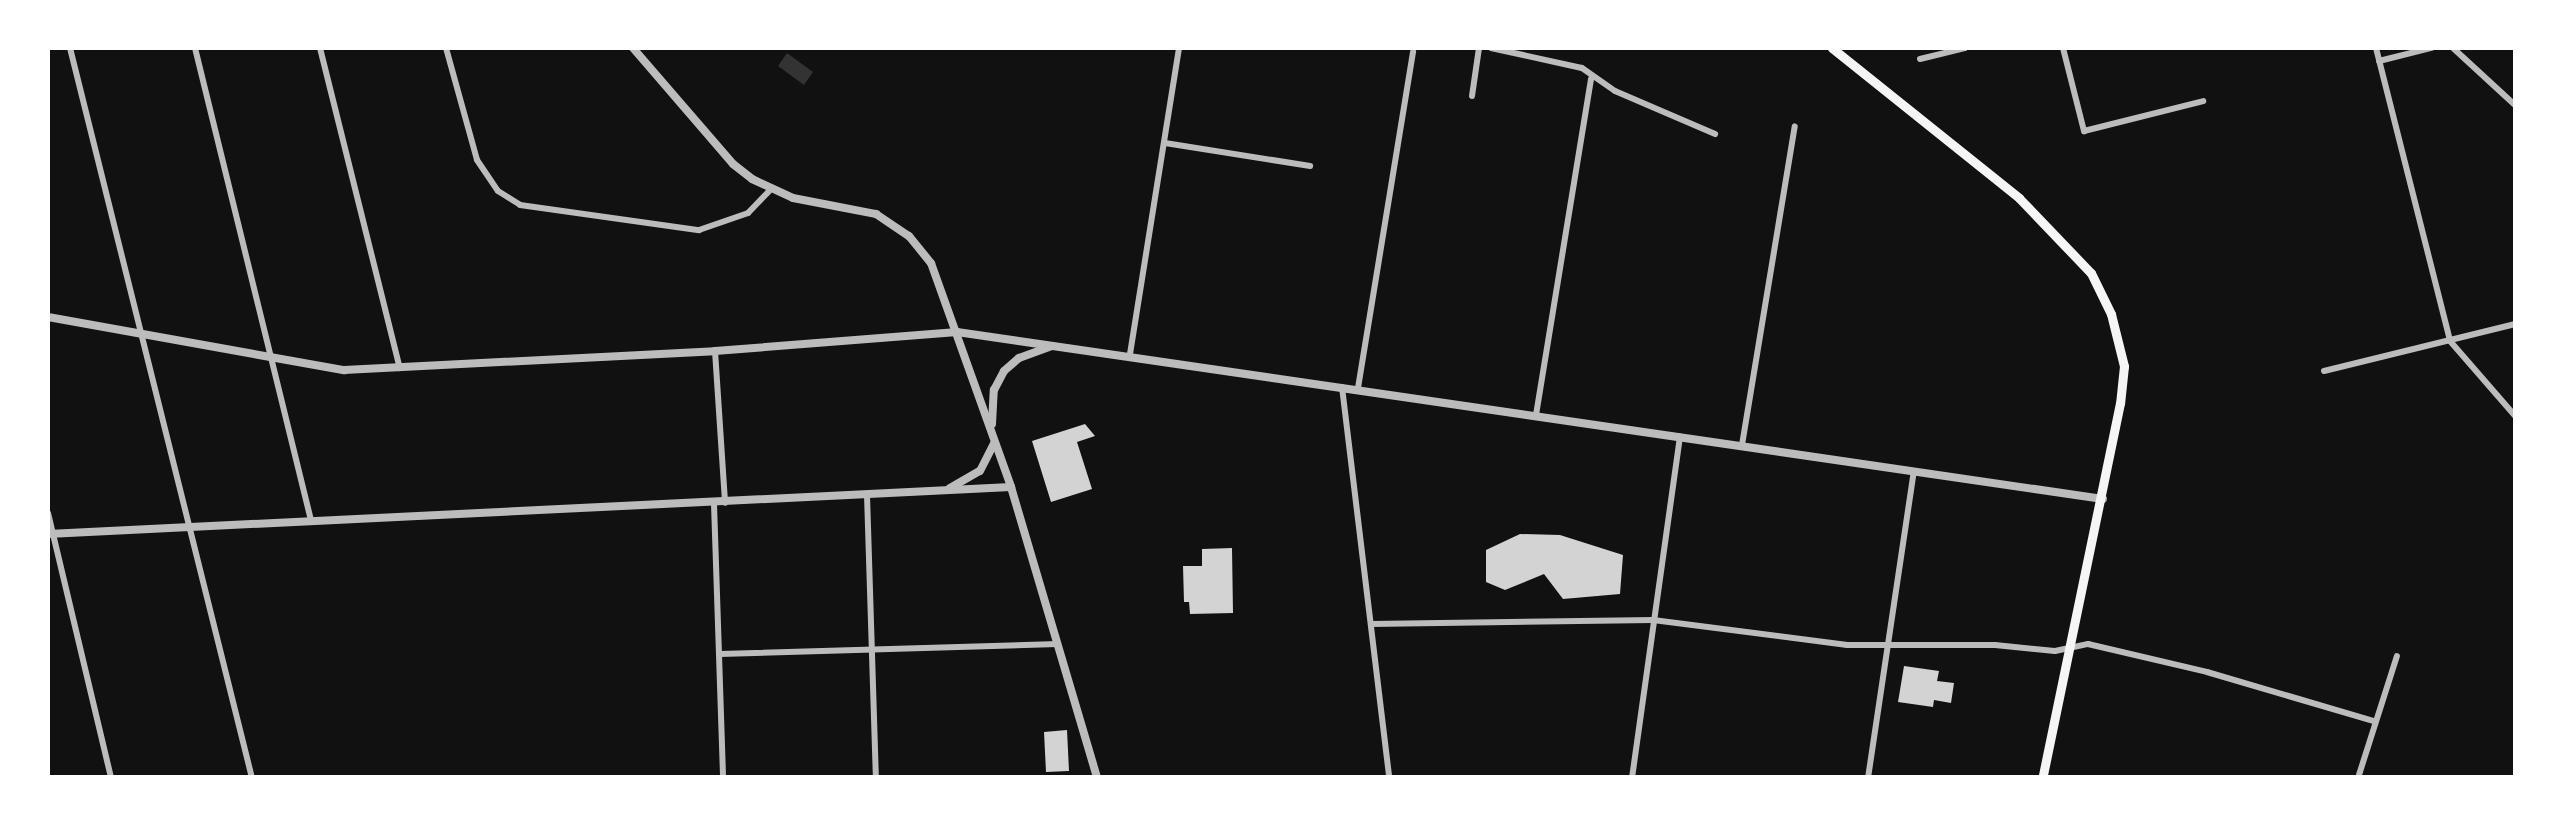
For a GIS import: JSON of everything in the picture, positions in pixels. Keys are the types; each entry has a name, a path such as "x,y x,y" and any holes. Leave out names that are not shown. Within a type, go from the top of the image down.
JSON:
{"main road":[{"path":"1832,48 2047,224 2091,273 2111,314 2124,366 2103,498 2042,778"}],"street":[{"path":"70,48 252,778"},
{"path":"195,48 312,524"},
{"path":"320,48 400,368"},
{"path":"446,48 477,160 498,192 520,206 699,230 748,213 769,191"},
{"path":"633,48 732,164 769,191 858,208 894,224 931,263 1011,487 1097,778"},
{"path":"1130,354 1179,48"},
{"path":"1472,96 1479,48"},
{"path":"1491,48 1570,64 1590,78 1715,134"},
{"path":"1920,58 1965,48"},
{"path":"2063,48 2084,132 2203,102"},
{"path":"2376,48 2450,341 2516,417"},
{"path":"2380,61 2431,48"},
{"path":"2452,48 2516,106"},
{"path":"1358,388 1413,52"},
{"path":"1536,414 1590,78"},
{"path":"1742,445 1794,126"},
{"path":"1164,143 1310,166"},
{"path":"48,317 344,370 715,351 957,332 1130,354 2103,498"},
{"path":"2324,371 2516,324"},
{"path":"942,491 980,471 994,440 991,403 1004,371 1019,358 1056,345"},
{"path":"715,351 725,503"},
{"path":"1342,386 1389,778"},
{"path":"1632,778 1680,436"},
{"path":"1868,778 1914,470"},
{"path":"50,534 1011,487"},
{"path":"867,495 876,778"},
{"path":"714,504 723,778"},
{"path":"48,513 110,778"},
{"path":"1371,624 1653,620 1888,647 2069,648 2088,644 2144,655 2374,721"},
{"path":"720,654 1059,644"},
{"path":"2358,778 2397,656"}],"shaded area":[{"path":"787,53 813,72 804,85 778,66"}],"building":[{"path":"1085,424 1095,436 1077,442 1092,489 1051,502 1032,441"},
{"path":"1520,534 1560,535 1623,555 1620,594 1563,599 1544,574 1505,590 1486,582 1486,550"},
{"path":"1232,548 1233,613 1190,614 1189,602 1184,602 1183,566 1202,566 1202,549"},
{"path":"1904,666 1939,671 1937,681 1954,683 1951,703 1934,700 1933,707 1898,702"},
{"path":"1067,730 1069,771 1046,772 1044,732"}]}
